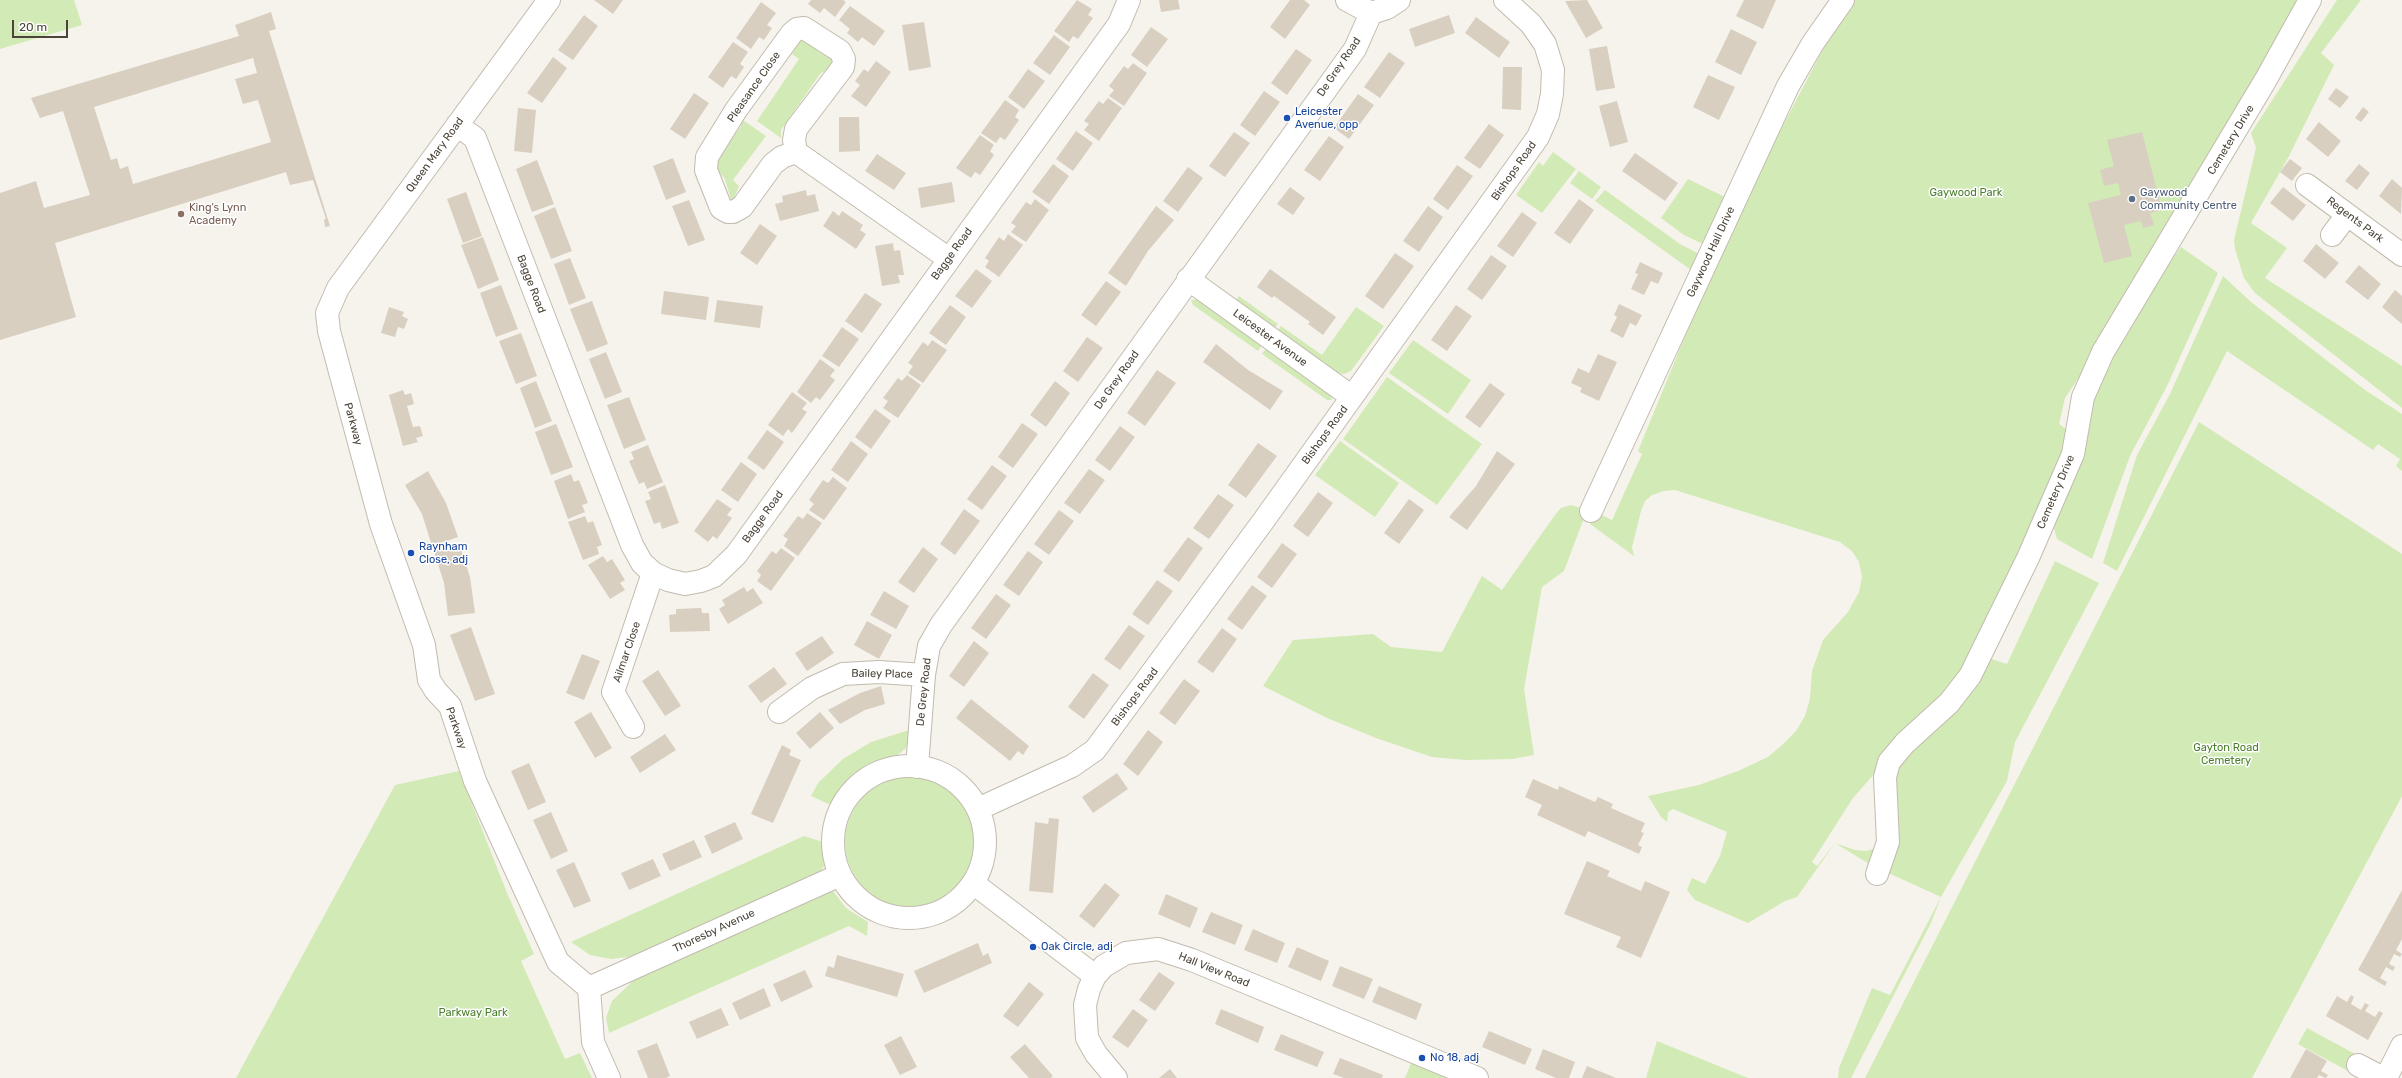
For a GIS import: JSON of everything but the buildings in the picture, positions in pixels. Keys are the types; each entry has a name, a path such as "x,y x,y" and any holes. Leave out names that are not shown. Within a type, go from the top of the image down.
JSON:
{"street":[{"name":"Queen Mary Road","path":"327,313 338,288 549,0"},
{"name":"Bagge Road","path":"457,125 475,138 632,545 642,563 653,573 668,580 685,584 714,576 726,567 1119,24 1129,0"},
{"path":"1347,0 1371,14 1387,8 1399,0"},
{"name":"Bishops Road","path":"978,809 1072,766 1095,750 1352,397 1538,137 1548,114 1552,94 1552,70 1545,44 1531,24 1505,0"},
{"name":"Gaywood Hall Drive","path":"1591,511 1788,86 1813,43 1843,0"},
{"name":"Cemetery Drive","path":"1877,874 1888,842 1885,777 1889,762 1905,743 1949,703 1970,676 2024,565 2073,454 2083,397 2103,352 2226,148 2310,0"},
{"name":"De Grey Road","path":"917,766 924,675 929,646 941,625 1188,279 1355,49 1371,14"},
{"name":"Pleasance Close","path":"797,28 804,28 840,51 844,59 843,67 796,129 794,140 796,152 782,157 773,164 742,207 733,212 728,212 721,208 706,170 707,157 736,110 792,33 797,28"},
{"path":"796,152 949,258"},
{"name":"Regents Park","path":"2307,184 2402,255"},
{"path":"2332,235 2347,215"},
{"name":"Leicester Avenue","path":"1188,279 1352,397"},
{"name":"Parkway","path":"327,313 329,331 379,516 424,644 429,680 436,691 450,706 466,760 558,962 589,988"},
{"name":"Ailmar Close","path":"633,727 613,692 653,573"},
{"name":"Bailey Place","path":"779,712 812,688 843,674 879,672 924,675"},
{"path":"917,766 930,769 953,780 971,798 978,809 984,828 985,848 983,861 973,883 952,906 932,915 910,918 882,914 857,898 840,875 835,861 833,832 840,811 852,790 874,775 888,769 917,766"},
{"name":"Thoresby Avenue","path":"589,988 840,875"},
{"path":"973,883 1095,976 1089,989 1085,1005 1087,1038 1096,1054 1116,1078"},
{"name":"Hall View Road","path":"1095,976 1104,966 1126,953 1158,949 1192,960 1477,1078"},
{"path":"589,988 594,1042 609,1078"},
{"path":"2358,1064 2384,1078 2402,1046"}],"green space":[{"path":"0,0 74,0 82,25 0,49"},
{"name":"Gaywood Park","path":"1849,0 2300,0 2101,345 2065,398 2059,424 2070,432 2068,452 1968,674 1903,741 1853,798 1812,862 1817,866 1835,843 1797,897 1785,901 1748,923 1695,900 1687,890 1692,878 1705,884 1720,856 1727,832 1673,809 1668,812 1667,822 1661,817 1648,796 1699,785 1738,771 1768,757 1796,731 1805,716 1810,699 1812,671 1823,640 1848,612 1859,592 1862,577 1859,562 1852,551 1840,542 1675,490 1664,491 1652,495 1645,501 1632,547 1634,556 1590,524 1596,512 1612,520 1642,454 1638,451 1731,224"},
{"path":"2337,0 2361,0 2321,53 2334,65 2288,158 2251,223 2287,248 2265,278 2402,366 2402,408 2255,293 2244,278 2235,249 2234,240 2256,148 2251,133"},
{"path":"799,38 804,38 820,53 834,59 833,65 820,74 781,130 781,138 757,121 799,59 792,54"},
{"path":"740,118 766,136 733,180 739,186 733,200 731,200 725,179 713,165 741,126"},
{"path":"1553,152 1576,169 1542,213 1516,195 1539,162 1543,166"},
{"path":"1579,171 1601,187 1592,199 1570,183"},
{"path":"1688,179 1725,197 1703,244 1684,235 1661,218"},
{"path":"1605,190 1680,244 1699,254 1691,270 1595,201"},
{"path":"2181,247 2218,273 2167,386 2130,456 2092,559 2057,539 2054,528 2057,514 2089,402 2107,354"},
{"path":"2223,276 2251,302 2365,390 2402,414 2402,471 2396,466 2400,459 2378,444 2373,450 2227,351 2117,571 2103,563 2137,455 2170,394"},
{"path":"1239,296 1278,324 1270,334 1231,307"},
{"path":"1202,299 1265,341 1258,351 1193,305 1191,300"},
{"path":"1356,307 1384,326 1351,371 1344,374 1334,373 1274,337 1281,326 1322,355"},
{"path":"1413,340 1471,380 1448,414 1389,373"},
{"path":"1269,344 1331,394 1332,400 1327,400 1262,354"},
{"path":"1387,377 1482,444 1437,505 1343,439"},
{"name":"Gayton Road Cemetery","path":"2199,422 2402,554 2402,796 2252,1078 1865,1078"},
{"path":"1340,441 1399,483 1375,517 1315,475"},
{"path":"1571,505 1587,510 1564,571 1542,587 1524,689 1534,755 1512,759 1466,760 1432,757 1376,738 1327,718 1263,686 1293,640 1373,634 1391,647 1442,652 1482,576 1502,590 1555,515 1561,508"},
{"path":"2055,561 2099,583 2015,742 2007,781 1941,897 1884,871 1891,773 1985,657 2007,664"},
{"path":"906,731 911,731 906,748 894,758 868,766 851,777 833,806 811,796 818,783 843,759 871,742"},
{"name":"Parkway Park","path":"459,771 507,893 534,954 521,961 565,1059 580,1053 592,1078 236,1078 395,785"},
{"path":"916,777 929,779 941,784 956,796 968,811 973,823 975,842 973,861 968,873 956,888 941,900 929,905 904,907 891,905 879,900 864,888 852,873 847,861 845,836 847,823 852,811 864,796 879,784 891,779"},
{"path":"804,836 829,844 829,859 817,876 643,955 611,959 590,955 571,942"},
{"path":"1835,843 1855,850 1866,851 1877,848 1874,867"},
{"path":"833,891 846,908 868,922 867,936 849,926 609,1033 606,1018 612,1001 634,980"},
{"path":"1941,897 1931,923 1851,1078 1838,1078 1839,1068 1872,988 1890,995"},
{"path":"2307,1028 2357,1055 2348,1071 2298,1044"},
{"path":"1657,1041 1748,1078 1646,1078"},
{"path":"1411,1063 1446,1078 1405,1078"}],"place":[{"name":"Leicester Avenue, opp","path":"1287,118"},
{"name":"Gaywood Community Centre","path":"2132,199"},
{"name":"King's Lynn Academy","path":"181,214"},
{"name":"Raynham Close, adj","path":"411,553"},
{"name":"Oak Circle, adj","path":"1033,947"},
{"name":"No 18, adj","path":"1422,1058"}]}
